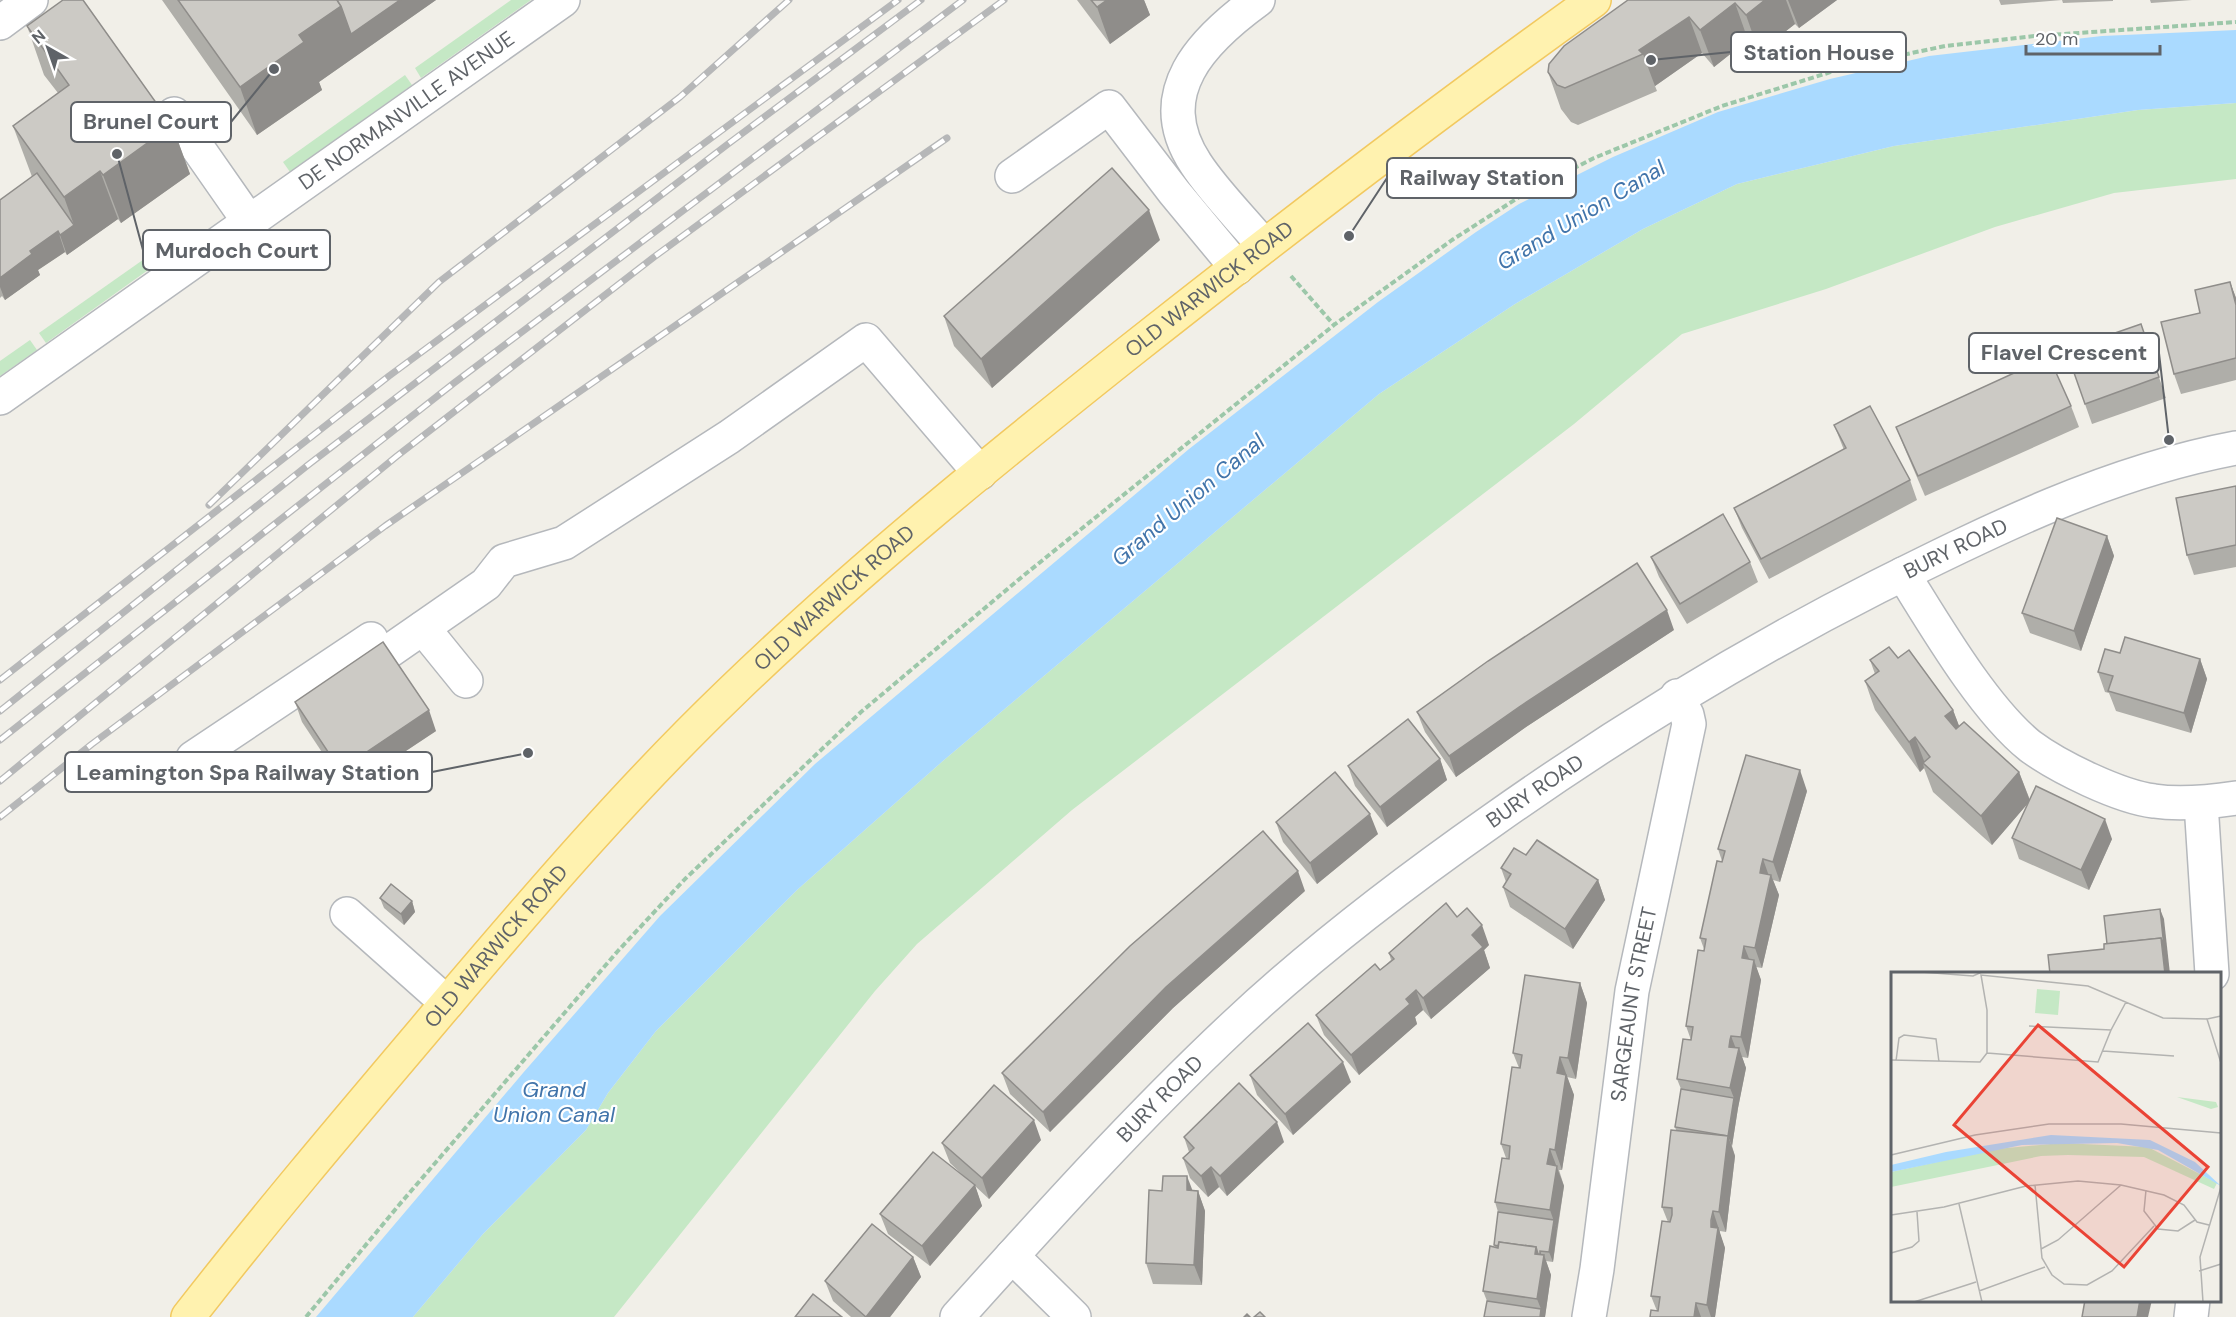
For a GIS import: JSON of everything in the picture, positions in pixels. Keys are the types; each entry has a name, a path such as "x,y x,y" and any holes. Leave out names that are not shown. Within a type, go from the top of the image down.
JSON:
{"main road":[{"name":"OLD WARWICK ROAD","path":"188,1317 335,1135 447,1003 611,816 726,696 852,578 980,472 1380,156 1594,0"}],"street":[{"path":"0,23 31,0"},
{"name":"DE NORMANVILLE AVENUE","path":"0,398 563,0"},
{"path":"1258,0 1227,22 1198,53 1186,72 1179,121 1185,143 1196,165 1264,246"},
{"path":"1012,176 1109,107 1174,192 1237,268"},
{"path":"174,114 249,220"},
{"path":"193,758 458,580 504,561 564,543 729,437 866,340 980,472"},
{"name":"BURY ROAD","path":"957,1317 1160,1098 1237,1024 1326,945 1426,867 1528,795 1677,696 1785,633 1993,529 2081,492 2161,464 2236,448"},
{"path":"349,680 486,584 504,561"},
{"path":"1903,574 1983,693 2030,746 2106,787 2153,801 2201,803 2236,798"},
{"path":"423,628 466,681"},
{"name":"SARGEAUNT STREET","path":"1588,1317 1597,1269 1632,991 1689,724 1677,696"},
{"path":"2201,803 2212,972"},
{"path":"347,914 447,1003"},
{"path":"1012,1256 1074,1317"},
{"path":"2191,1317 2193,1302"}],"path":[{"path":"306,1317 505,1080 617,952 685,879 861,712 1023,576 1334,326 1452,240 1524,194 1594,159 1722,106 1850,66 1945,46 2035,36 2236,21"},
{"path":"1294,280 1334,326"}],"green space":[{"path":"511,0 531,0 421,78 415,68"},
{"path":"405,75 412,85 290,172 283,162"},
{"path":"2236,103 2236,179 2114,193 1995,227 1826,289 1682,334 1574,424 1072,810 917,944 875,991 614,1317 413,1317 483,1234 586,1130 608,1093 656,1031 797,890 944,760 1379,394 1515,304 1643,229 1737,184 1894,146 2138,110"},
{"path":"184,231 190,240 46,343 39,333"},
{"path":"30,340 37,350 0,376 0,361"}],"water":[{"name":"Grand Union Canal","path":"2236,30 2236,103 2138,110 1894,146 1737,184 1643,229 1515,304 1379,394 944,760 797,890 656,1031 608,1093 586,1130 483,1234 413,1317 316,1317 660,916 815,764 1189,449 1378,302 1476,232 1519,204 1613,157 1718,112 1830,79 1929,56 2102,36"}],"building":[{"path":"63,0 83,0 172,125 103,175 100,171 64,197 13,126 69,85 27,26"},
{"path":"178,0 337,0 341,6 299,35 304,42 240,87"},
{"path":"337,0 400,0 351,34"},
{"path":"1091,0 1107,0 1097,7"},
{"path":"1628,0 1765,0 1746,15 1735,3 1700,30 1689,17 1639,50 1643,54 1565,88 1557,85 1548,72 1549,64 1564,46"},
{"path":"1112,168 1149,210 981,359 944,316"},
{"path":"37,173 74,225 60,235 58,231 30,251 32,254 0,278 0,200"},
{"path":"2230,282 2236,305 2236,358 2174,374 2161,322 2200,313 2195,290"},
{"path":"2141,324 2159,377 2085,404 2066,350"},
{"path":"2049,357 2071,406 1918,476 1896,427"},
{"path":"1870,406 1910,480 1761,559 1734,508 1846,448 1834,425"},
{"path":"2236,486 2236,545 2187,555 2176,498"},
{"path":"1723,514 1750,562 1680,604 1651,557"},
{"path":"2057,518 2107,536 2074,631 2022,613"},
{"path":"1637,563 1667,610 1449,756 1417,712 1488,661"},
{"path":"2125,637 2200,659 2184,713 2108,691 2113,676 2098,672 2105,649 2120,653"},
{"path":"383,642 429,710 340,770 295,702"},
{"path":"1889,647 1898,658 1909,650 1953,710 1945,716 1956,729 1964,722 2019,772 1981,816 1923,763 1930,757 1915,737 1909,742 1865,681 1879,671 1870,660"},
{"path":"1408,719 1440,759 1380,807 1348,766"},
{"path":"1746,755 1800,770 1773,862 1763,859 1761,867 1760,873 1771,875 1755,948 1744,946 1742,958 1754,960 1741,1037 1731,1036 1730,1040 1729,1047 1739,1048 1730,1088 1677,1079 1683,1039 1691,1040 1693,1027 1686,1026 1698,950 1704,951 1706,939 1700,938 1717,861 1722,862 1725,851 1718,849"},
{"path":"1335,772 1370,814 1310,863 1276,822"},
{"path":"2036,786 2105,819 2081,870 2012,838"},
{"path":"1263,831 1298,871 1166,987 1043,1112 1002,1073 1130,946"},
{"path":"1537,840 1598,880 1565,929 1503,887 1511,874 1501,868 1514,848 1526,855"},
{"path":"391,884 412,901 401,914 380,898"},
{"path":"1446,903 1457,917 1467,908 1482,925 1472,935 1483,947 1423,998 1416,990 1406,999 1410,1004 1351,1055 1316,1015 1375,964 1380,970 1394,959 1389,953"},
{"path":"2160,909 2164,947 2161,938 2107,944 2104,916"},
{"path":"2161,938 2165,972 2050,972 2048,955 2104,949 2104,944"},
{"path":"1525,975 1580,983 1568,1058 1560,1057 1557,1073 1566,1075 1555,1150 1550,1149 1547,1164 1557,1166 1550,1210 1495,1202 1502,1158 1509,1159 1510,1146 1501,1144 1512,1067 1520,1068 1522,1055 1513,1053"},
{"path":"1308,1023 1343,1062 1285,1114 1250,1075"},
{"path":"1239,1083 1277,1122 1220,1176 1211,1167 1201,1176 1183,1158 1194,1148 1184,1137"},
{"path":"994,1085 1034,1120 982,1178 942,1143"},
{"path":"1681,1089 1734,1098 1728,1136 1675,1127"},
{"path":"1671,1130 1728,1136 1719,1212 1713,1211 1711,1220 1711,1227 1718,1228 1707,1305 1696,1303 1694,1317 1650,1317 1651,1310 1658,1311 1660,1297 1651,1296 1662,1221 1670,1222 1672,1215 1672,1208 1662,1207"},
{"path":"933,1152 975,1185 922,1246 880,1214"},
{"path":"1163,1176 1187,1176 1187,1190 1198,1191 1194,1265 1146,1263 1149,1190 1162,1191"},
{"path":"1498,1212 1554,1220 1549,1252 1540,1251 1540,1255 1536,1247 1499,1242 1498,1246 1494,1245"},
{"path":"872,1224 913,1257 866,1317 825,1281"},
{"path":"1499,1242 1536,1247 1535,1254 1544,1255 1537,1299 1483,1291 1490,1246 1498,1248"},
{"path":"813,1294 842,1317 795,1317"},
{"path":"1487,1301 1541,1309 1540,1317 1484,1317"},
{"path":"2085,1302 2140,1302 2137,1317 2082,1317"},
{"path":"1260,1312 1265,1317 1254,1317"}],"railway":[{"path":"209,505 439,282 680,97 789,0"},
{"path":"0,680 389,376 898,0"},
{"path":"0,711 308,465 728,144 921,0"},
{"path":"0,740 454,383 963,0"},
{"path":"0,781 397,456 654,257 1004,0"},
{"path":"0,817 92,744 385,526 947,138"}],"place":[{"name":"Station House","path":"1651,60"},
{"name":"Brunel Court","path":"274,69"},
{"name":"Murdoch Court","path":"117,154"},
{"name":"Railway Station","path":"1349,236"},
{"name":"Flavel Crescent","path":"2169,440"},
{"name":"Leamington Spa Railway Station","path":"528,753"}]}
